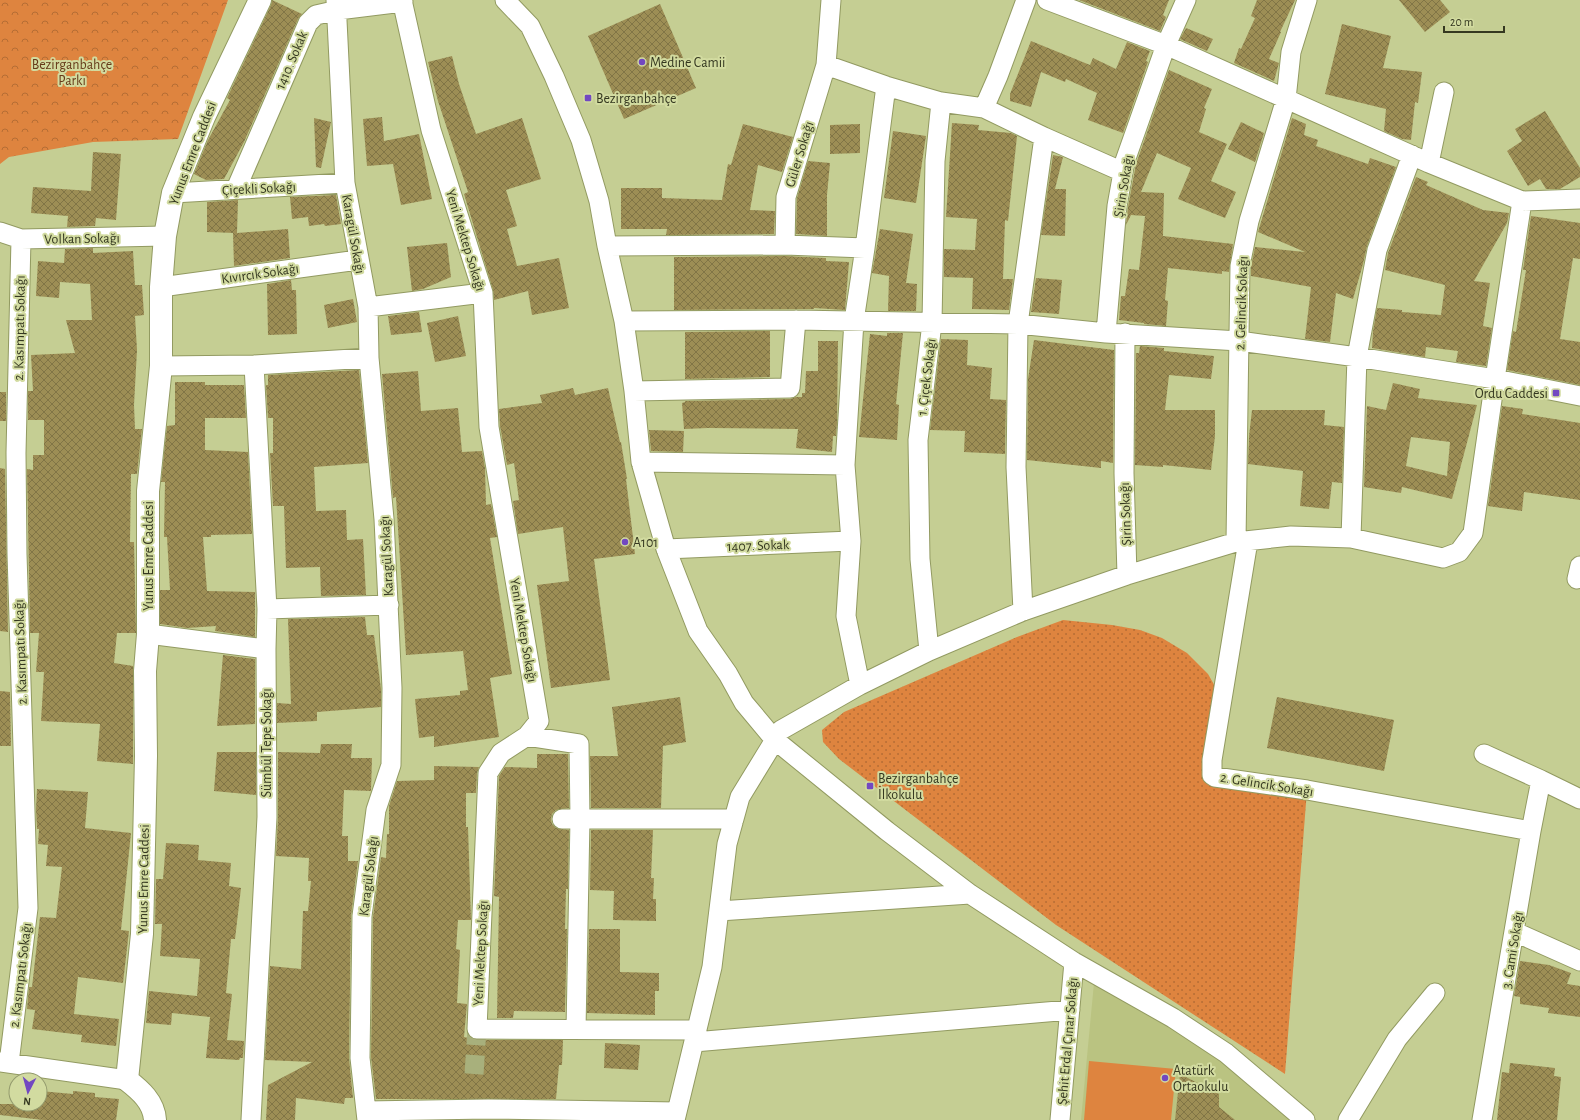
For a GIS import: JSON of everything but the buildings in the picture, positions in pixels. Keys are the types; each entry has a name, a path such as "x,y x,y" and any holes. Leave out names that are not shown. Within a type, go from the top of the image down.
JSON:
{"street":[{"name":"Yunus Emre Caddesi","path":"127,1080 142,934 146,756 145,671 148,634 148,491 162,366 161,287 164,236 173,193 207,110 260,0"},
{"path":"505,0 530,26 554,76 581,140 599,201 607,246 624,321 642,462 666,549 698,631 728,674 744,703 775,740 887,831 970,894 1074,962 1173,1018 1226,1053 1305,1120"},
{"name":"Güler Sokağı","path":"785,245 786,197 826,65 830,0"},
{"path":"984,108 998,76 1026,0"},
{"path":"1047,0 1166,45 1429,163 1522,201 1580,200"},
{"name":"Şirin Sokağı","path":"1127,575 1124,473 1116,333 1117,206 1125,162 1166,45 1186,0"},
{"name":"2. Gelincik Sokağı","path":"1307,0 1291,52 1286,99 1249,221 1240,266 1242,541 1211,769 1212,775 1215,777 1307,790 1531,831"},
{"name":"1410. Sokak","path":"236,189 308,23 316,15 337,5 402,1"},
{"name":"Yeni Mektep Sokağı","path":"402,1 431,130 483,293 489,427 539,721 527,736 501,753 488,773 477,1029 576,1030 695,1036 1070,1010"},
{"name":"Karagül Sokağı","path":"337,5 345,183 358,260 368,307 369,358 384,519 392,688 391,765 376,810 362,916 360,1058 367,1115"},
{"path":"826,65 886,86 941,102 984,108 1044,137 1123,172"},
{"path":"860,685 846,616 851,541 845,465 854,321 886,86"},
{"path":"1429,163 1444,92"},
{"name":"1. Çiçek Sokağı","path":"929,651 920,559 918,440 932,323 935,161 941,102"},
{"path":"1023,611 1016,467 1018,324 1044,137"},
{"path":"1351,538 1357,357 1377,250 1412,155"},
{"name":"Çiçekli Sokağı","path":"173,193 345,183"},
{"path":"367,1115 488,1109 676,1116 712,966 727,844 740,797 781,730 860,685 929,651 1023,611 1127,575 1242,541 1291,536 1351,538 1443,558 1459,552 1474,533 1495,379 1522,201"},
{"name":"Volkan Sokağı","path":"0,232 21,239 164,236"},
{"name":"2. Kasımpatı Sokağı","path":"4,1063 28,908 17,538 16,453 21,239"},
{"path":"607,246 785,245 865,248"},
{"name":"Kıvırcık Sokağı","path":"161,287 358,260"},
{"path":"368,307 483,293"},
{"path":"624,321 796,320 1018,324 1240,342 1357,357 1495,379 1580,396"},
{"path":"634,391 790,388 796,320"},
{"path":"162,366 254,365 369,358"},
{"name":"Sümbül Tepe Sokağı","path":"251,1120 267,817 267,609 254,365"},
{"path":"642,462 845,465"},
{"name":"1407. Sokak","path":"666,549 851,541"},
{"path":"267,609 388,605"},
{"path":"148,634 266,649"},
{"path":"527,736 579,744 571,819 576,1030"},
{"path":"1484,754 1580,799"},
{"name":"3. Cami Sokağı","path":"1482,1120 1541,780"},
{"path":"571,819 734,819"},
{"path":"719,910 970,894"},
{"path":"1514,932 1580,961"},
{"name":"Şehit Erdal Çınar Sokağı","path":"1060,1120 1074,962"},
{"path":"1348,1120 1397,1039 1435,993"},
{"path":"4,1063 127,1080 144,1094 155,1114 155,1120"}],"shaded area":[{"name":"Atatürk Ortaokulu","path":"1094,983 1196,1036 1295,1120 1081,1120"}],"green space":[{"name":"Bezirganbahçe Parkı","path":"0,0 228,0 178,139 93,142 9,157 0,164"},
{"path":"1063,620 1112,625 1140,630 1162,638 1187,653 1208,674 1216,688 1211,769 1307,790 1285,1074 1056,925 839,759 823,742 822,730 844,712 1017,637"},
{"path":"1089,1061 1176,1069 1171,1120 1084,1120"}],"tunnel":[{"path":"474,1074 477,1029"}],"place":[{"name":"Medine Camii","path":"642,62"},
{"name":"Bezirganbahçe","path":"588,98"},
{"name":"Ordu Caddesi","path":"1556,393"},
{"name":"A101","path":"625,542"},
{"name":"Bezirganbahçe İlkokulu","path":"870,786"},
{"name":"Atatürk Ortaokulu","path":"1165,1078"}]}
